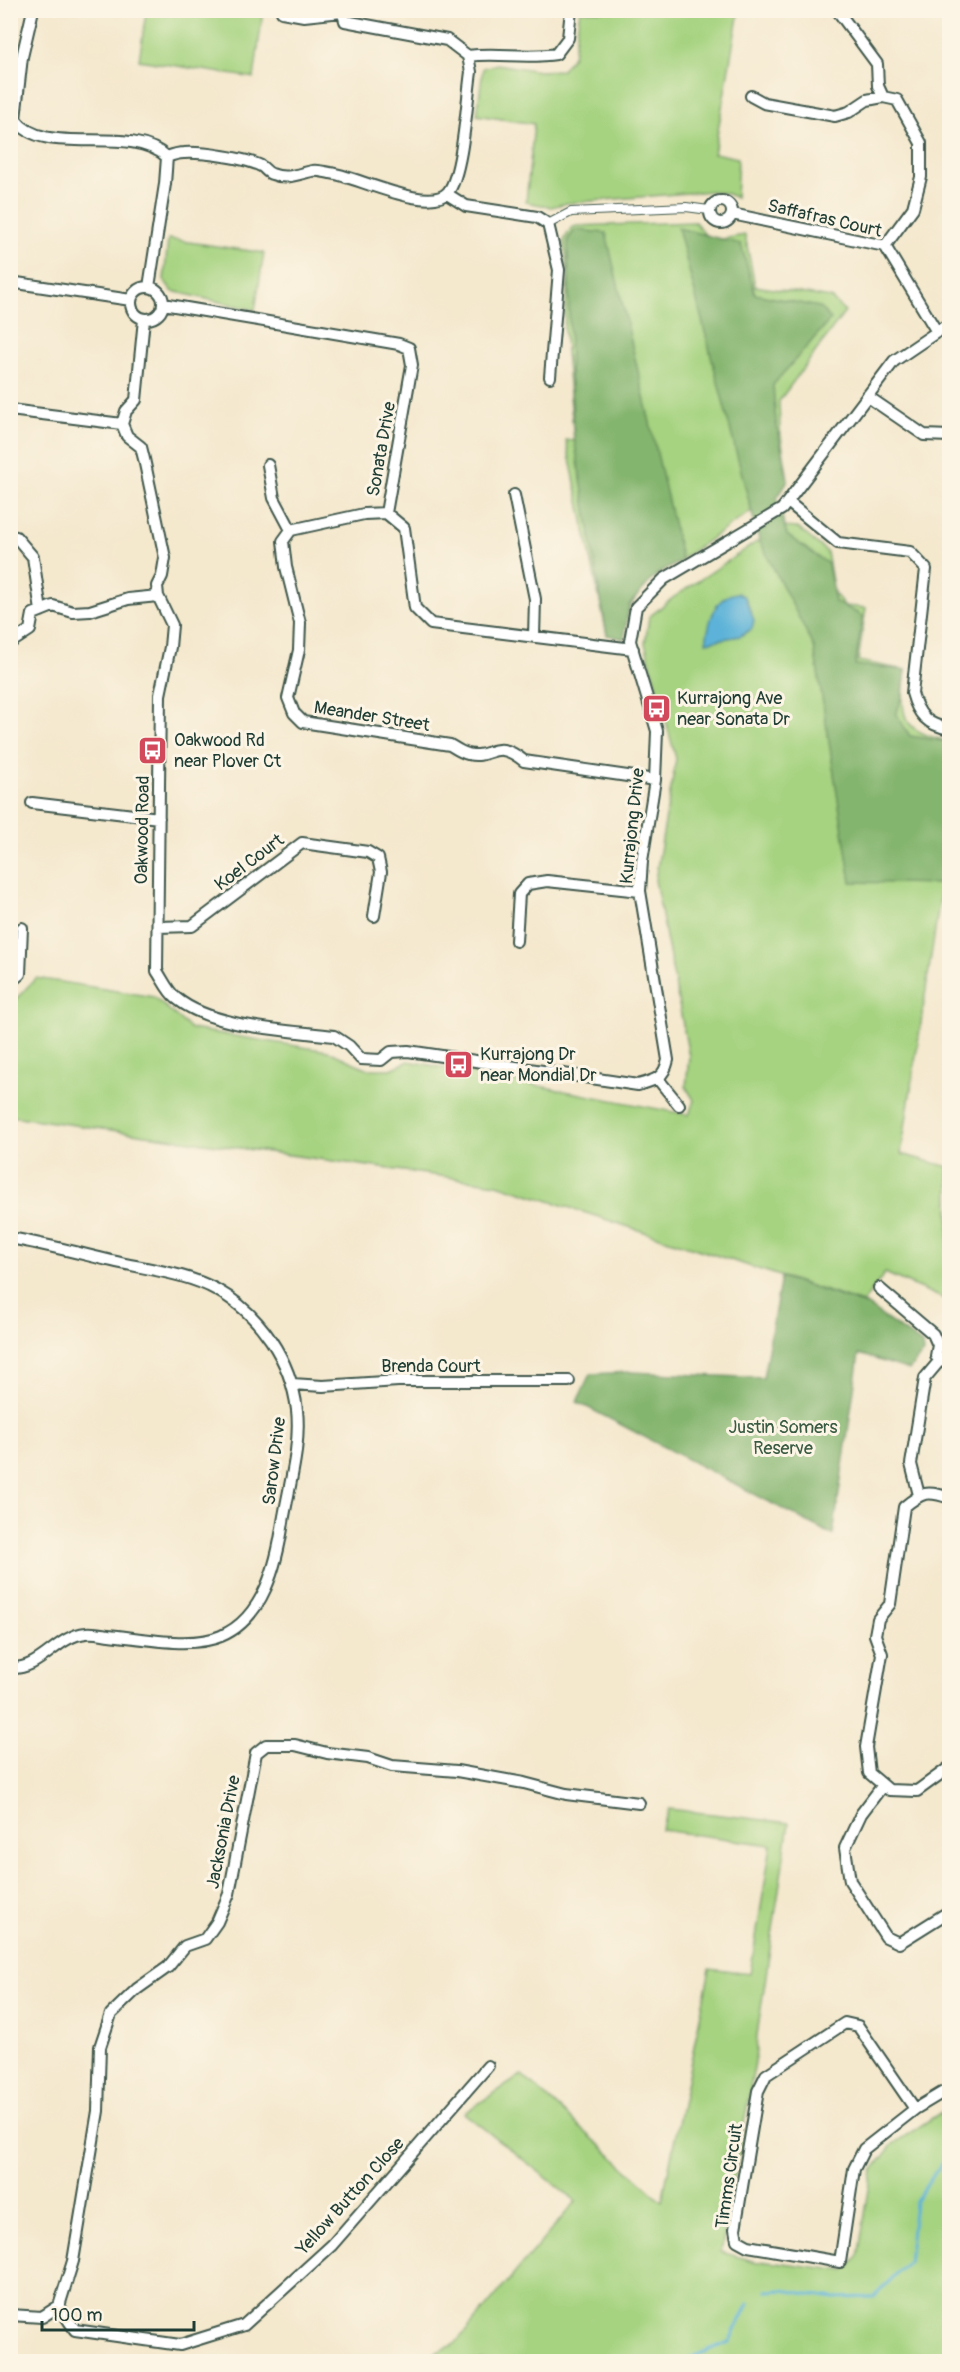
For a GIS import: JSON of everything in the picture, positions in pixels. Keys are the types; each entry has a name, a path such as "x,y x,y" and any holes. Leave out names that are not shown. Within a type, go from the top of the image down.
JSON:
{"street":[{"path":"33,10 22,57 13,121 33,134 74,141 106,139 125,142 157,148 167,157"},
{"path":"468,56 488,53 534,58 556,54 568,38 571,10"},
{"path":"837,10 877,64 878,86 883,97"},
{"path":"167,157 183,152 226,156 261,165 271,174 293,177 313,171 339,174 356,182 408,196 434,198 447,194 456,178 471,72 468,56 447,40 345,21 342,11 304,16 282,12"},
{"path":"751,96 764,104 835,116 849,112 867,100 883,97 897,100 921,143 921,177 913,208 885,246"},
{"path":"149,287 167,157"},
{"path":"447,194 466,206 537,217 548,224 559,270 550,377"},
{"name":"Saffafras Court","path":"723,201 729,205 732,214 730,220 718,223 710,218 709,210 716,202 723,201"},
{"name":"Saffafras Court","path":"548,224 571,212 686,207 709,210"},
{"name":"Saffafras Court","path":"732,214 885,246 937,332"},
{"path":"10,282 131,300"},
{"path":"149,287 161,295 163,304 156,317 144,319 134,313 131,300 138,289 149,287"},
{"name":"Sonata Drive","path":"163,304 399,344 409,348 412,365 386,513 404,528 415,608 431,624 633,649"},
{"path":"10,643 30,630 33,614 52,606 73,612 90,611 128,598 158,596 157,586 162,576 165,558 141,447 127,436 122,424 126,411 136,400 144,319"},
{"name":"Kurrajong Drive","path":"658,1080 665,1073 668,1059 640,891 642,861 655,780 657,731 630,641 636,607 664,579 782,509 894,361 950,323"},
{"path":"867,396 924,435 950,436"},
{"path":"10,410 122,424"},
{"path":"268,465 274,498 291,530 364,514 386,513"},
{"path":"514,495 535,599 534,637"},
{"path":"788,502 838,543 910,552 926,569 912,693 916,710 936,727 950,729"},
{"name":"Meander Street","path":"291,530 283,542 286,567 300,622 299,650 288,698 294,713 303,722 450,745 467,754 477,754 494,749 512,751 524,761 655,780"},
{"path":"10,536 16,537 33,556 40,611"},
{"name":"Oakwood Road","path":"158,596 172,625 160,695 157,971 174,997 198,1013 229,1022 334,1036 349,1046 361,1059 381,1060 391,1052 408,1051 638,1085 658,1080"},
{"path":"32,803 159,818"},
{"name":"Koel Court","path":"158,927 192,926 302,843 368,852 378,858 381,872 374,916"},
{"path":"516,941 519,894 528,884 547,881 640,891"},
{"path":"10,982 20,974 22,928"},
{"path":"658,1080 679,1105"},
{"name":"Sarow Drive","path":"10,1238 185,1278 216,1290 241,1308 265,1332 283,1359 292,1384 297,1411 296,1442 276,1561 253,1611 221,1636 197,1642 86,1633 59,1643 42,1658 21,1669 10,1668"},
{"path":"879,1288 933,1335 938,1345 936,1356 945,1361 925,1378 911,1464 919,1495"},
{"name":"Brenda Court","path":"292,1384 323,1386 398,1382 569,1381"},
{"path":"950,1498 933,1492 919,1495 904,1508 890,1604 878,1619 875,1635 882,1654 866,1747 869,1773 889,1790 917,1791 950,1767"},
{"name":"Jacksonia Drive","path":"58,2306 73,2261 98,2111 100,2047 111,2014 137,1989 168,1967 185,1946 205,1940 217,1923 229,1894 256,1753 266,1745 295,1745 327,1753 368,1758 392,1766 457,1771 524,1783 566,1794 639,1803"},
{"path":"883,1785 861,1814 845,1848 850,1881 885,1937 899,1943 948,1915"},
{"name":"Timms Circuit","path":"915,2109 858,2026 845,2023 766,2075 758,2091 735,2229 737,2240 748,2246 840,2262 854,2169 864,2149 915,2109 950,2088"},
{"name":"Yellow Button Close","path":"58,2306 75,2330 180,2345 244,2325 332,2245 488,2066"},
{"path":"10,2315 42,2317 58,2306"}],"green space":[{"path":"149,11 263,11 254,78 139,60 146,13"},
{"path":"580,11 739,11 714,153 738,158 736,198 712,191 568,203 551,207 526,202 534,124 477,115 483,68 497,64 539,71 562,70 573,56"},
{"path":"695,222 710,241 745,235 755,286 831,298 845,312 779,401 780,429 788,480 769,499 643,585 630,607 622,637 607,635 566,440 574,441 564,328 568,277 564,240 571,228 576,226"},
{"path":"678,228 741,244 755,294 819,307 831,319 773,385 776,423 788,480 777,498 787,535 828,564 835,602 863,616 855,665 906,670 902,698 896,714 910,736 949,742 949,838 941,884 851,882 814,647 759,540"},
{"path":"575,230 606,233 682,561 657,574 629,605 624,639 607,635 574,438 570,373 568,239"},
{"path":"168,239 264,253 255,310 172,291 164,280"},
{"path":"779,527 798,528 827,552 834,593 845,606 866,608 858,661 906,670 903,699 906,719 920,732 949,741 949,838 901,1154 949,1167 949,1301 885,1273 863,1303 497,1184 11,1116 10,1001 14,1001 36,978 154,997 191,1029 328,1051 368,1069 391,1069 409,1061 689,1115 694,1100 686,1087 689,1056 655,880 676,759 645,643 649,617 674,597"},
{"name":"Justin Somers Reserve","path":"781,1277 866,1305 922,1344 923,1353 909,1370 859,1354 833,1535 577,1402 590,1374 631,1372 763,1378"},
{"path":"669,1809 789,1823 757,2035 755,2062 721,2252 757,2262 768,2261 845,2271 858,2257 872,2171 893,2144 949,2107 949,2361 417,2361 455,2344 576,2201 464,2113 522,2075 662,2201 710,1969 750,1974 771,1845 661,1830"}],"water":[{"path":"738,593 745,597 754,620 752,629 740,636 706,642 711,618 718,604 730,595"}],"waterway":[{"path":"767,2291 782,2290 834,2298 874,2297 908,2262 915,2202 950,2151"},
{"path":"680,2362 729,2342 748,2304"}],"place":[{"name":"Kurrajong Ave near Sonata Dr","path":"656,708"},
{"name":"Oakwood Rd near Plover Ct","path":"153,750"},
{"name":"Kurrajong Dr near Mondial Dr","path":"459,1064"}]}
